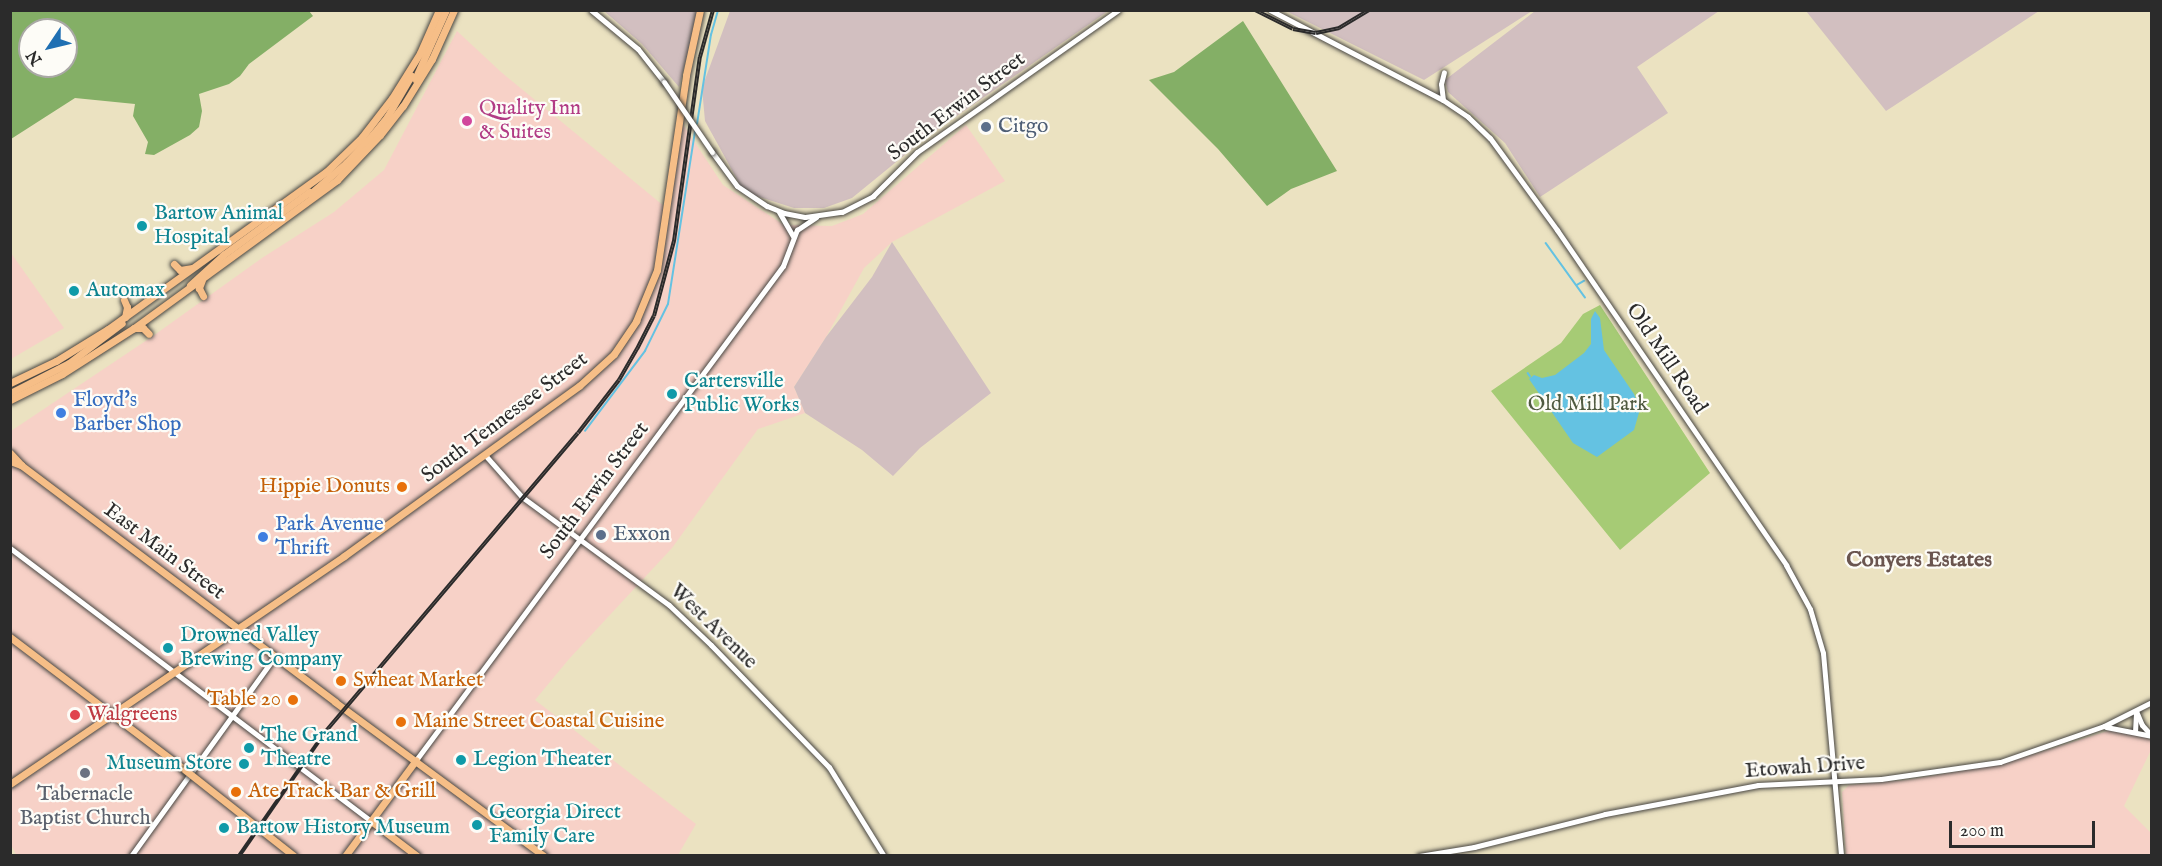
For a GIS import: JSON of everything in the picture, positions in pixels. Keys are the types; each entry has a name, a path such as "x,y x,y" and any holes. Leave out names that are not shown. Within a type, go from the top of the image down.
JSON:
{"main road":[{"path":"182,294 223,255 309,193 346,163 382,124 406,86 413,65 439,10"},
{"path":"408,98 446,10"},
{"path":"10,400 62,374 134,328 337,180 380,135 408,98 432,59 454,10"},
{"name":"South Tennessee Street","path":"10,784 239,629 485,455 597,372 625,339 641,311 658,260 686,75 700,10"},
{"path":"10,383 67,354 123,318 305,188 337,162 372,124 413,65"},
{"path":"174,264 182,270 199,265"},
{"path":"202,280 200,288 203,296"},
{"path":"123,318 127,309 124,300"},
{"path":"10,393 82,354 114,331 132,312"},
{"path":"134,328 143,328 149,334"},
{"name":"East Main Street","path":"10,453 21,465 544,855"},
{"name":"East Main Street","path":"10,461 21,465"},
{"path":"10,637 294,855"},
{"path":"345,855 416,760"},
{"path":"370,821 417,855"}],"street":[{"path":"591,10 638,49 664,81 712,152 744,192 779,212 796,216"},
{"name":"South Erwin Street","path":"416,760 783,266 793,236 796,216 816,217 842,212 873,196 917,152 1118,10"},
{"name":"Old Mill Road","path":"1270,10 1443,100 1475,123 1506,156 1796,581 1812,616 1823,653 1841,855"},
{"path":"1443,100 1440,88 1444,72"},
{"path":"779,212 793,236 804,223 816,217"},
{"name":"West Avenue","path":"485,455 522,497 669,605 711,645 829,767 884,855"},
{"path":"10,548 370,821"},
{"path":"131,855 275,656"},
{"name":"Etowah Drive","path":"1419,855 1474,847 1605,814 1740,788 1784,782 1897,777 2000,762 2104,726 2151,702"},
{"path":"2135,732 2136,711"},
{"path":"2136,711 2143,727 2151,736"},
{"path":"2104,726 2151,736"}],"shaded area":[{"path":"1532,10 1424,80 1286,11"},
{"path":"604,11 699,11 679,87 642,44"},
{"path":"730,11 1108,11 928,136 852,198 824,208 794,208 744,192 705,121 702,88"},
{"path":"1535,11 1719,11 1637,67 1668,113 1540,197 1505,143 1448,92 1445,80"},
{"path":"1806,11 2039,11 1886,111"},
{"path":"457,31 501,72 670,211 682,123 723,185 784,225 832,226 863,214 966,125 1005,181 892,242 864,268 826,337 794,387 805,413 758,429 672,548 569,659 535,700 696,824 678,855 17,856 11,845 11,431 153,336 262,258 334,212 384,170"},
{"path":"892,242 991,393 920,448 893,476 862,450 805,413 794,387 826,337 872,277"},
{"path":"11,253 64,328 10,359"},
{"path":"2111,730 2151,740 2151,750 2124,806 2151,833 2151,855 1846,855 1842,792 1849,785 1907,780 2002,764"}],"green space":[{"path":"11,11 309,11 313,16 249,64 240,76 229,84 199,94 202,111 199,127 190,135 154,155 145,154 148,142 133,116 135,104 75,98 11,139"},
{"path":"1243,21 1337,171 1291,189 1267,206 1218,149 1149,80 1174,72"},
{"name":"Old Mill Park","path":"1600,305 1710,473 1620,550 1491,391 1561,343 1583,314"}],"water":[{"path":"1595,311 1600,318 1604,350 1634,394 1640,409 1634,430 1597,457 1573,443 1529,379 1534,375 1542,378 1555,375 1584,353 1591,344 1591,319"}],"waterway":[{"path":"697,124 711,35 718,10"},
{"path":"585,431 645,351 668,304 695,132"},
{"path":"1546,243 1585,297"},
{"path":"1577,285 1584,281"}],"railway":[{"path":"239,856 326,731 578,433 619,380 637,349 654,316 674,241 700,57 713,10"},
{"path":"1255,10 1293,29 1316,33 1339,28 1369,10"}],"place":[{"name":"Quality Inn & Suites","path":"467,121"},
{"name":"Citgo","path":"986,127"},
{"name":"Bartow Animal Hospital","path":"142,226"},
{"name":"Automax","path":"74,291"},
{"name":"Cartersville Public Works","path":"672,394"},
{"name":"Floyd's Barber Shop","path":"61,413"},
{"name":"Hippie Donuts","path":"402,487"},
{"name":"Exxon","path":"601,535"},
{"name":"Park Avenue Thrift","path":"263,537"},
{"name":"Drowned Valley Brewing Company","path":"168,648"},
{"name":"Swheat Market","path":"341,681"},
{"name":"Table 20","path":"293,700"},
{"name":"Walgreens","path":"75,715"},
{"name":"Maine Street Coastal Cuisine","path":"401,722"},
{"name":"The Grand Theatre","path":"249,748"},
{"name":"Legion Theater","path":"461,760"},
{"name":"Museum Store","path":"244,764"},
{"name":"Tabernacle Baptist Church","path":"85,773"},
{"name":"Ate Track Bar & Grill","path":"236,792"},
{"name":"Georgia Direct Family Care","path":"477,825"},
{"name":"Bartow History Museum","path":"224,828"}],"district":[{"name":"Conyers Estates","path":"1919,561"}]}
